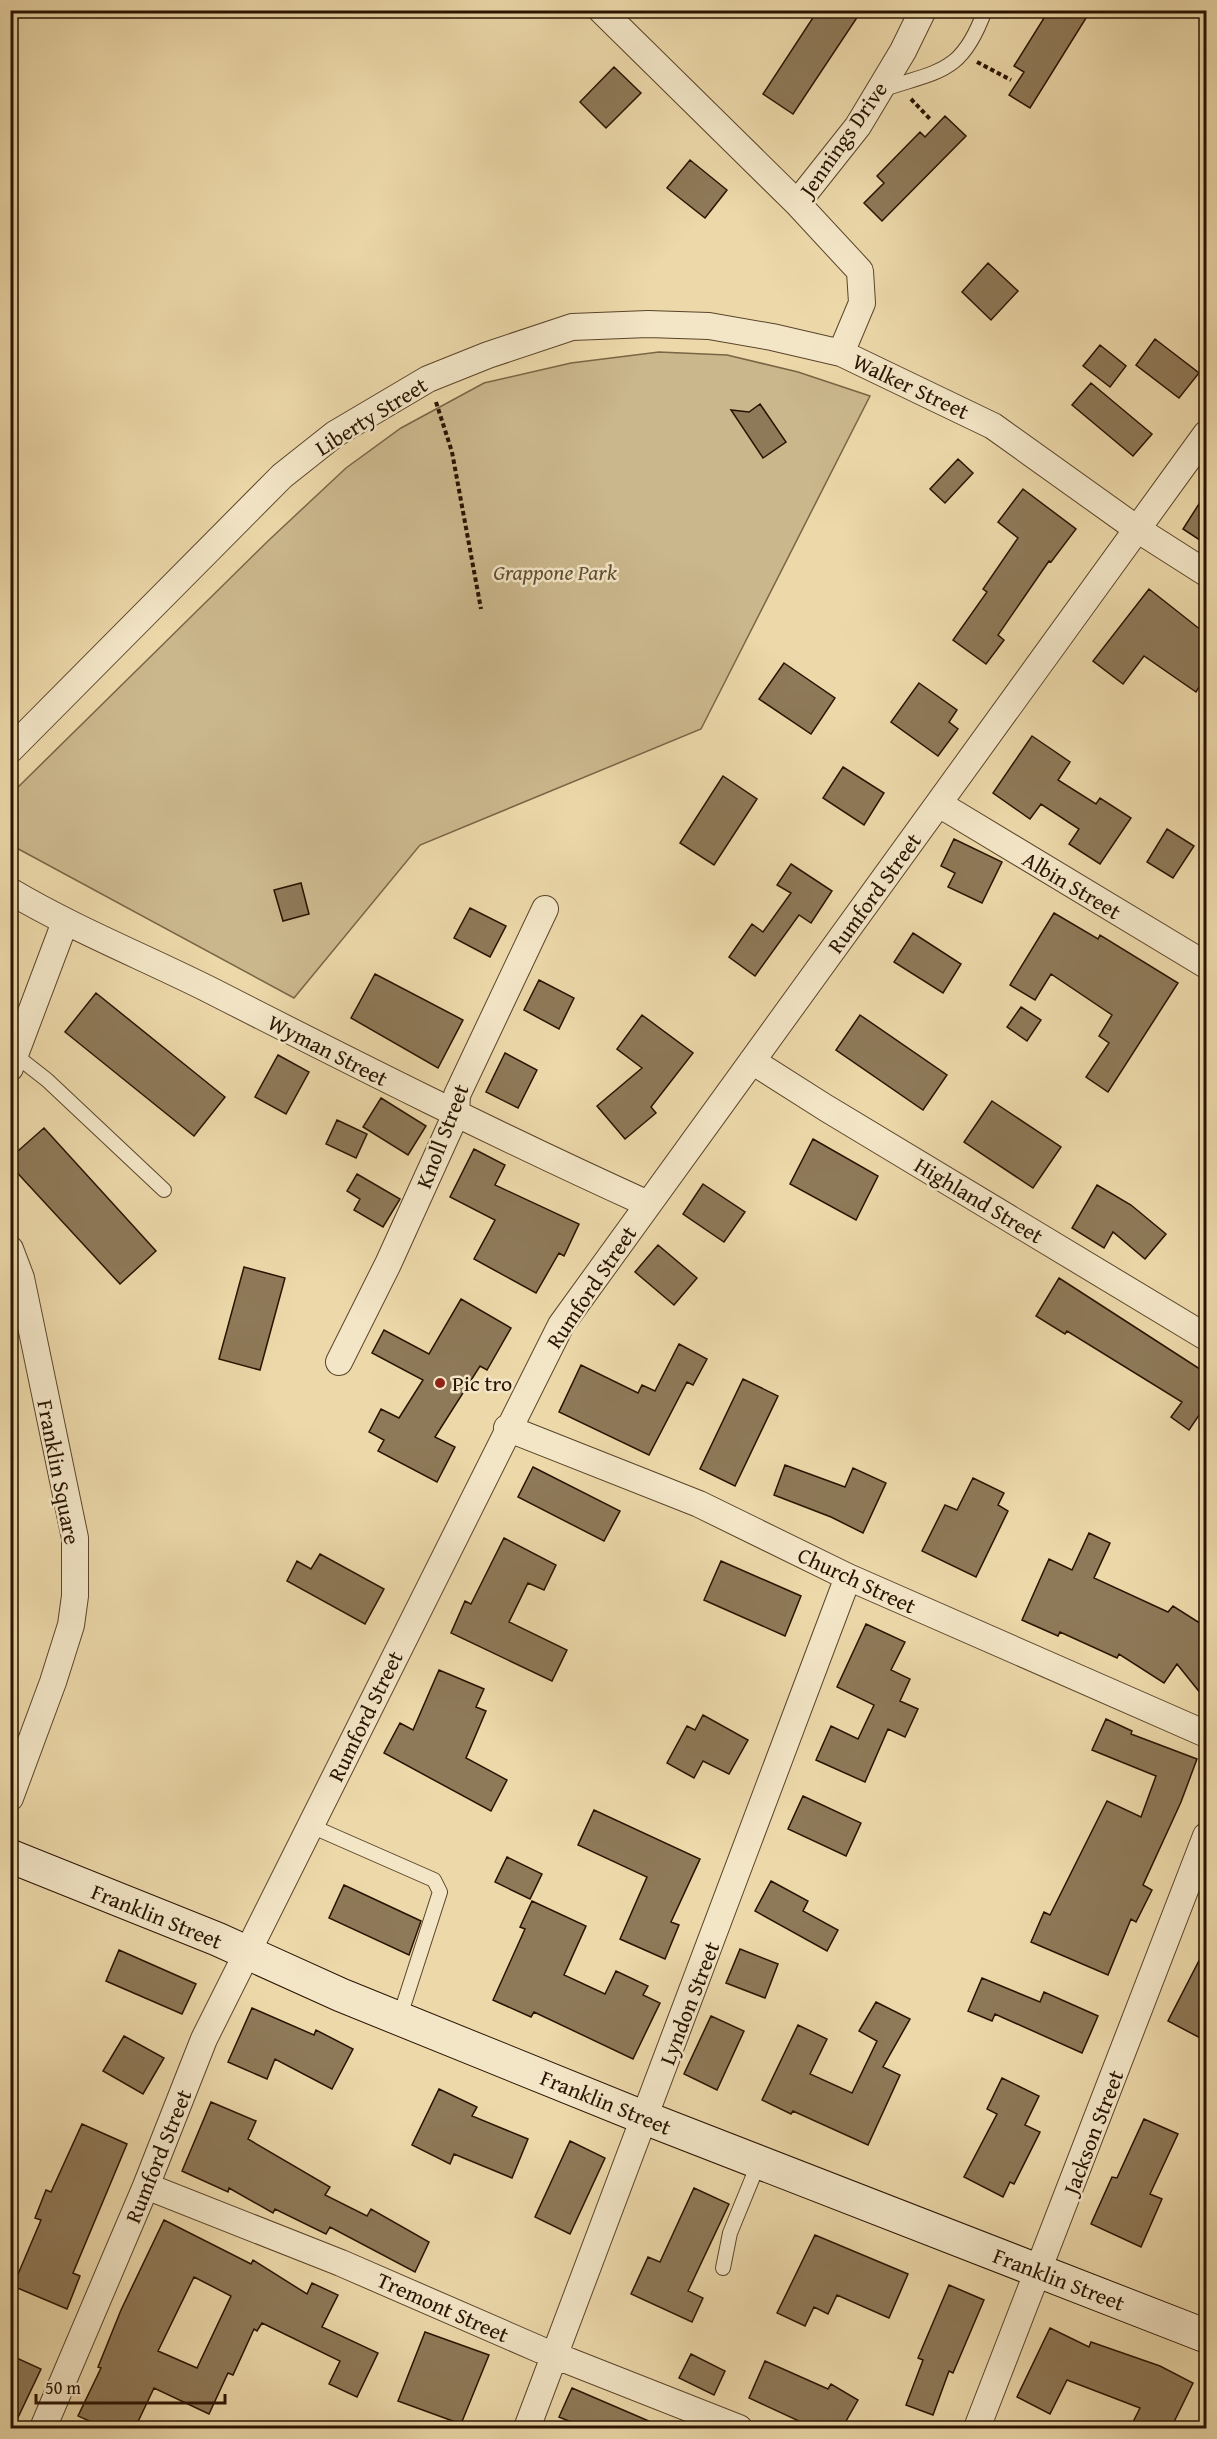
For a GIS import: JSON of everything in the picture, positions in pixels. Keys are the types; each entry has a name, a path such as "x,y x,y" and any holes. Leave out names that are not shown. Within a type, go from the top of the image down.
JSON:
{"street":[{"name":"Walker Street","path":"601,10 797,203 860,271 862,303 841,353 993,426 1137,529 1206,573"},
{"name":"Jennings Drive","path":"797,203 891,87 923,10"},
{"name":"Liberty Street","path":"10,750 282,476 334,434 428,379 488,355 572,327 648,324 709,326 772,337 841,353"},
{"name":"Rumford Street","path":"43,2428 146,2186 204,2039 275,1902 507,1428 561,1325 1206,434"},
{"name":"Albin Street","path":"939,804 1206,965"},
{"name":"Wyman Street","path":"10,891 66,922 134,952 456,1114 648,1204"},
{"name":"Knoll Street","path":"339,1362 388,1264 456,1114 457,1095 545,909"},
{"path":"13,1062 66,922"},
{"name":"Highland Street","path":"752,1061 1206,1337"},
{"name":"Franklin Square","path":"10,1249 21,1278 75,1538 75,1585 71,1625 53,1682 10,1798"},
{"name":"Church Street","path":"507,1428 699,1504 848,1577 1206,1734"},
{"name":"Lyndon Street","path":"527,2428 646,2118 848,1577"},
{"name":"Jackson Street","path":"977,2428 1206,1836"},
{"name":"Franklin Street","path":"10,1856 247,1953 399,2019 646,2118 1206,2336"},
{"name":"Tremont Street","path":"146,2186 341,2263 555,2356 739,2428"}],"lane":[{"path":"891,87 954,64 964,54 986,10"},
{"path":"13,1062 47,1080 164,1190"},
{"path":"311,1826 434,1880 440,1892 399,2019"},
{"path":"723,2268 730,2233 759,2162"}],"path":[{"path":"964,54 1011,80"},
{"path":"891,87 931,120"},
{"path":"428,379 452,452 481,609"}],"green space":[{"name":"Grappone Park","path":"659,352 727,355 798,372 870,396 701,729 420,845 294,998 11,845 11,794 269,540 346,468 401,428 484,383 571,363"}],"building":[{"path":"818,10 862,10 793,114 763,94"},
{"path":"1049,10 1091,10 1030,108 1009,95 1024,72 1014,66"},
{"path":"614,67 641,93 606,128 580,102"},
{"path":"945,116 966,136 882,221 864,203 884,183 877,176 920,132 925,137"},
{"path":"690,160 727,190 705,218 667,188"},
{"path":"988,263 1018,291 991,320 962,292"},
{"path":"1155,339 1199,373 1179,398 1136,365"},
{"path":"1100,345 1126,366 1110,387 1083,366"},
{"path":"1091,383 1152,434 1133,456 1072,405"},
{"path":"760,404 786,442 763,458 731,410 749,412"},
{"path":"958,459 973,473 945,503 930,489"},
{"path":"1023,489 1076,529 1051,562 1049,561 998,635 1004,640 986,664 953,640 987,592 983,589 1018,538 998,522"},
{"path":"1206,493 1206,544 1183,529"},
{"path":"1149,589 1206,634 1206,676 1196,692 1144,656 1123,684 1093,661"},
{"path":"784,663 835,698 811,734 759,699"},
{"path":"919,683 957,710 949,722 958,729 938,756 891,722"},
{"path":"1032,736 1070,762 1058,780 1096,804 1100,798 1131,818 1100,864 1069,844 1079,829 1041,804 1030,819 993,793"},
{"path":"843,767 884,793 864,825 823,798"},
{"path":"723,776 757,799 714,865 680,843"},
{"path":"1167,829 1194,846 1173,878 1147,862"},
{"path":"954,839 1002,862 982,903 948,887 955,873 941,866"},
{"path":"791,864 832,891 811,923 799,915 755,976 729,957 752,924 763,932 791,893 777,885"},
{"path":"301,883 309,914 283,921 274,890"},
{"path":"470,908 506,926 490,957 454,938"},
{"path":"1054,913 1098,939 1100,935 1178,983 1108,1092 1086,1077 1109,1043 1099,1036 1112,1015 1051,974 1035,1000 1010,985"},
{"path":"913,933 961,964 943,993 894,962"},
{"path":"375,974 463,1020 438,1068 351,1018"},
{"path":"539,980 574,998 559,1029 524,1010"},
{"path":"96,993 225,1097 194,1136 65,1032"},
{"path":"1021,1007 1041,1020 1027,1041 1007,1027"},
{"path":"642,1015 693,1053 651,1107 656,1113 625,1139 597,1106 642,1068 617,1049"},
{"path":"860,1015 947,1075 923,1110 836,1050"},
{"path":"505,1053 537,1070 518,1108 486,1092"},
{"path":"278,1055 309,1072 286,1114 255,1097"},
{"path":"381,1098 426,1126 408,1155 363,1127"},
{"path":"992,1101 1061,1147 1033,1188 964,1142"},
{"path":"337,1120 367,1134 356,1158 326,1144"},
{"path":"44,1128 156,1251 120,1284 10,1165 10,1158"},
{"path":"813,1139 878,1176 856,1220 790,1184"},
{"path":"474,1149 505,1165 495,1185 579,1224 564,1256 559,1253 536,1293 474,1259 495,1220 450,1197"},
{"path":"357,1174 400,1199 383,1227 354,1210 360,1199 347,1191"},
{"path":"703,1184 745,1212 724,1242 683,1214"},
{"path":"1097,1185 1131,1205 1166,1234 1145,1259 1113,1232 1104,1248 1072,1228"},
{"path":"658,1245 697,1278 674,1305 635,1272"},
{"path":"244,1267 285,1278 260,1370 219,1359"},
{"path":"1059,1278 1206,1373 1206,1405 1189,1430 1171,1417 1182,1402 1067,1331 1065,1334 1036,1316"},
{"path":"461,1299 511,1328 487,1370 480,1366 435,1437 455,1447 437,1482 378,1451 384,1440 369,1432 381,1409 399,1418 423,1380 372,1353 384,1330 429,1354"},
{"path":"679,1344 707,1359 693,1385 687,1382 649,1455 559,1412 581,1365 638,1393 642,1385 655,1391"},
{"path":"743,1379 778,1396 735,1486 700,1469"},
{"path":"785,1465 845,1487 853,1468 886,1483 863,1533 831,1517 774,1495"},
{"path":"533,1467 620,1511 604,1541 518,1497"},
{"path":"973,1478 1004,1493 998,1505 1008,1511 976,1577 922,1551 945,1505 957,1510"},
{"path":"1089,1533 1110,1543 1094,1578 1168,1612 1173,1606 1206,1627 1206,1700 1177,1664 1164,1683 1119,1654 1117,1658 1060,1632 1058,1636 1022,1620 1049,1559 1072,1570"},
{"path":"504,1538 556,1565 544,1590 528,1583 509,1622 567,1650 552,1681 451,1633 465,1601 471,1604"},
{"path":"320,1554 384,1589 365,1624 287,1581 297,1561 311,1569"},
{"path":"721,1561 801,1596 785,1636 704,1600"},
{"path":"866,1624 905,1642 891,1670 910,1679 900,1701 918,1709 905,1737 888,1729 865,1782 816,1760 831,1726 858,1739 874,1705 837,1687"},
{"path":"439,1670 484,1689 476,1707 486,1711 466,1758 507,1780 491,1811 384,1753 400,1723 413,1730"},
{"path":"703,1715 748,1740 729,1774 703,1761 694,1778 667,1763 687,1726 695,1730"},
{"path":"1106,1719 1132,1731 1131,1734 1197,1759 1181,1802 1143,1885 1152,1890 1136,1922 1131,1919 1108,1975 1031,1942 1044,1912 1050,1915 1107,1801 1141,1817 1156,1776 1092,1750"},
{"path":"803,1796 861,1823 846,1856 788,1829"},
{"path":"594,1810 700,1859 671,1922 679,1925 665,1959 620,1939 647,1877 578,1845"},
{"path":"507,1857 542,1874 530,1899 495,1882"},
{"path":"771,1881 808,1901 803,1911 838,1930 827,1951 755,1911"},
{"path":"344,1885 421,1921 409,1955 329,1918"},
{"path":"532,1901 586,1926 564,1975 605,1994 616,1971 648,1986 643,1995 660,2003 633,2059 534,2012 531,2017 493,2000 525,1929 520,1927"},
{"path":"1206,1947 1206,2041 1168,2021"},
{"path":"740,1949 778,1964 765,1998 726,1983"},
{"path":"119,1950 196,1984 182,2014 106,1981"},
{"path":"982,1978 1040,2002 1044,1992 1098,2016 1082,2053 995,2014 992,2021 968,2011"},
{"path":"876,2002 910,2019 883,2067 900,2075 868,2145 793,2111 791,2114 762,2100 798,2025 827,2039 810,2074 852,2093 877,2041 859,2031"},
{"path":"252,2008 314,2035 316,2030 353,2049 332,2089 275,2059 267,2079 228,2062"},
{"path":"711,2016 744,2031 717,2090 684,2074"},
{"path":"124,2036 164,2058 143,2094 103,2071"},
{"path":"1002,2078 1039,2096 1025,2125 1040,2132 1014,2184 1010,2182 1003,2197 964,2177 997,2114 987,2109"},
{"path":"439,2089 477,2107 472,2116 528,2139 512,2178 454,2154 450,2164 412,2145"},
{"path":"211,2102 256,2121 248,2139 330,2187 325,2195 367,2216 371,2209 429,2242 415,2272 330,2227 326,2234 275,2209 273,2213 229,2188 228,2192 182,2171"},
{"path":"1144,2119 1178,2134 1150,2194 1162,2199 1141,2247 1091,2224 1112,2177 1117,2178"},
{"path":"82,2124 127,2144 73,2273 80,2276 67,2309 13,2286 41,2220 35,2218 46,2190 51,2192"},
{"path":"570,2141 605,2158 570,2234 535,2217"},
{"path":"694,2188 729,2204 688,2291 703,2298 692,2322 631,2294 648,2257 660,2262"},
{"path":"164,2220 251,2264 253,2260 307,2294 312,2283 338,2295 322,2327 378,2353 357,2397 329,2384 340,2361 262,2323 257,2331 254,2329 233,2375 228,2373 209,2414 154,2388 135,2428 105,2428 78,2416 101,2368 98,2367 121,2310","holes":["194,2277 231,2296 197,2368 158,2351"]},
{"path":"815,2235 908,2274 889,2318 837,2295 828,2314 814,2307 805,2326 777,2313"},
{"path":"949,2285 984,2300 953,2373 949,2371 933,2415 906,2405 923,2360 918,2358"},
{"path":"1050,2328 1089,2347 1091,2342 1160,2366 1193,2383 1171,2428 1130,2428 1140,2408 1067,2380 1050,2414 1017,2397"},
{"path":"425,2332 489,2355 461,2424 398,2401"},
{"path":"691,2354 725,2371 714,2395 679,2378"},
{"path":"10,2355 41,2369 13,2428 10,2428"},
{"path":"765,2361 828,2389 831,2384 858,2400 842,2428 814,2428 749,2398"},
{"path":"572,2388 665,2428 586,2428 559,2417"}],"place":[{"name":"Pic tro","path":"440,1383"}]}
